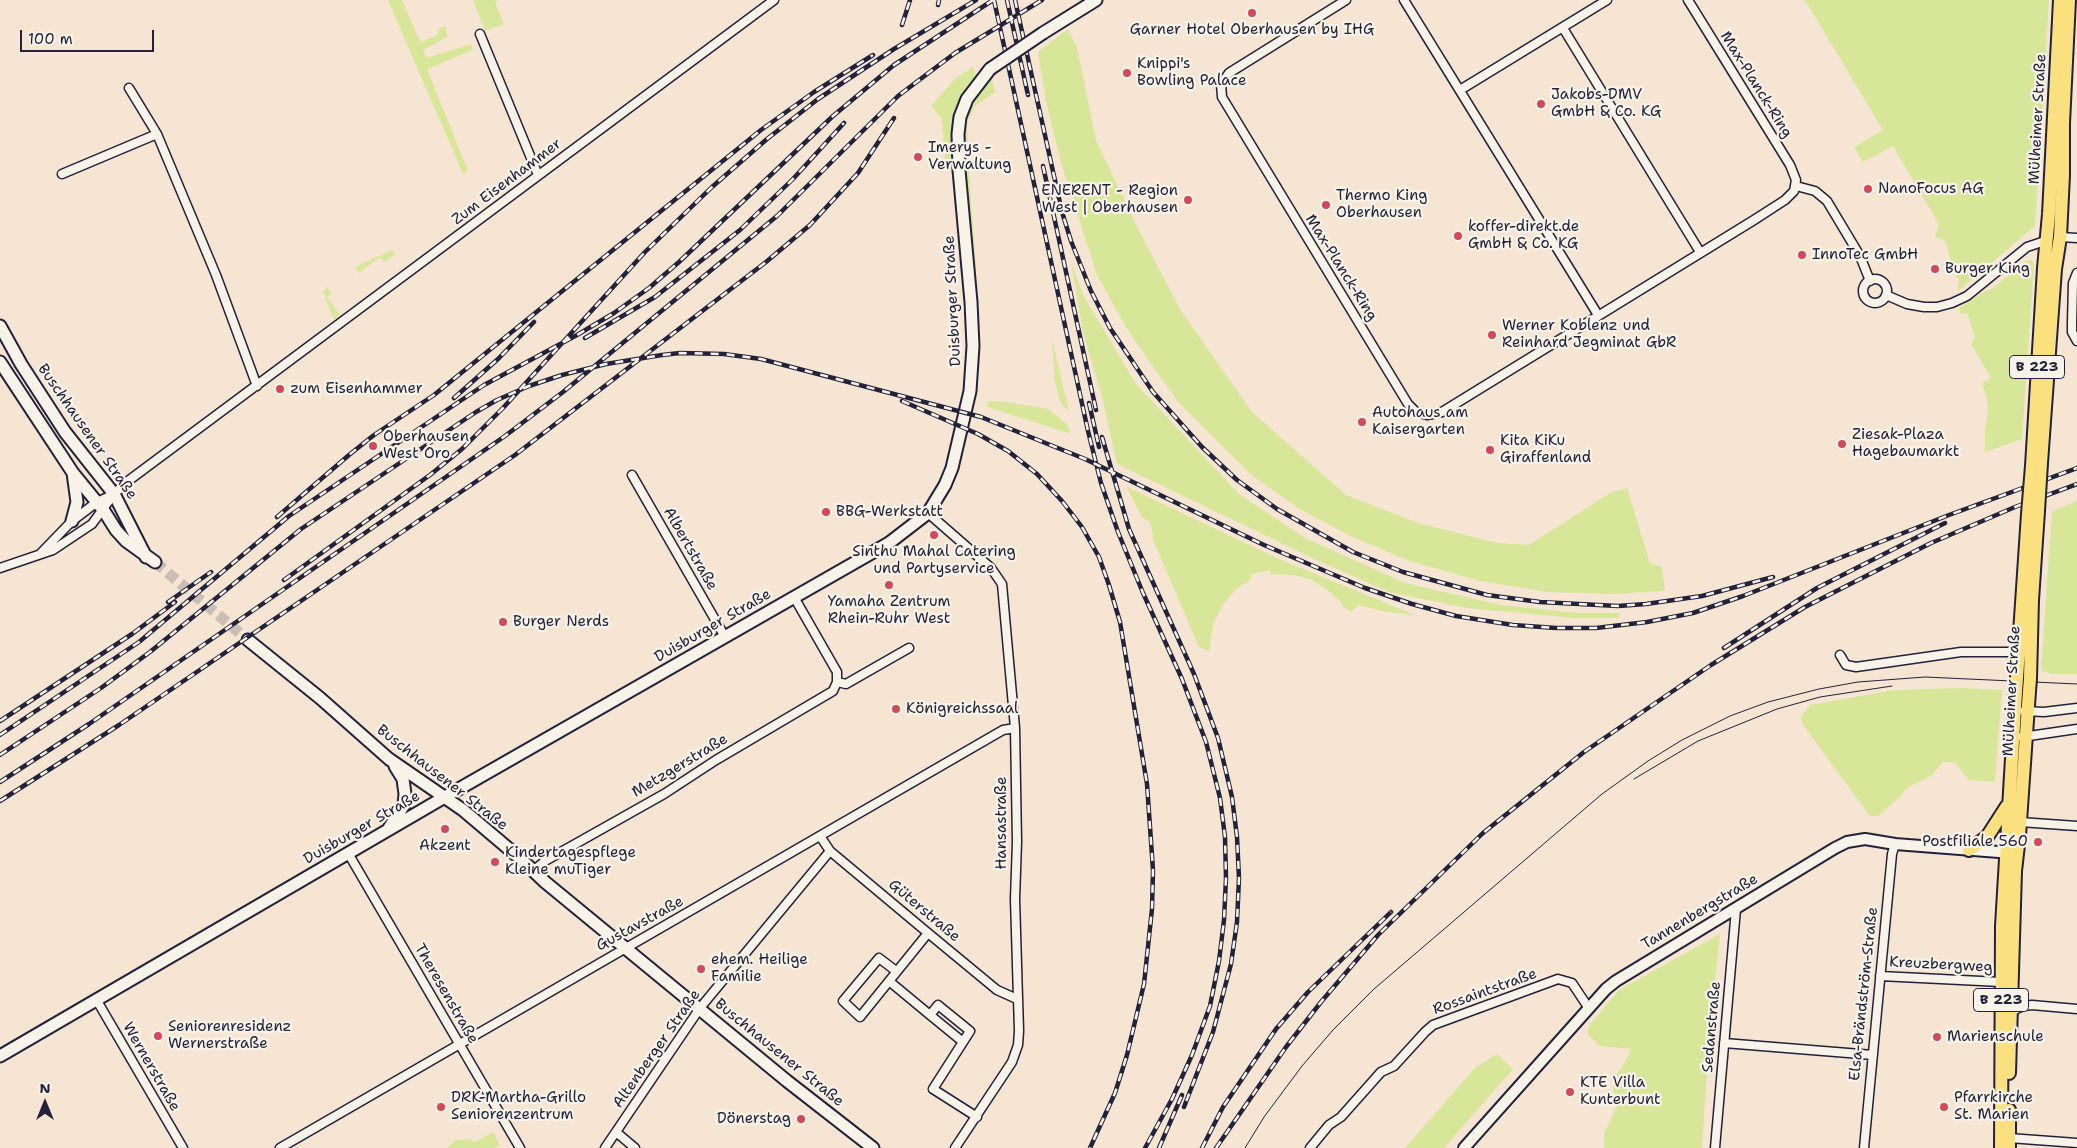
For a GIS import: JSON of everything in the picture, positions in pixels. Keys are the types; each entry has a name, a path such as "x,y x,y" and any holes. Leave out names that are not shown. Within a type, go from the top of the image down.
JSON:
{"main road":[{"name":"Duisburger Straße","path":"0,1056 443,798 889,543 928,513 945,485 952,468 970,391 973,346 959,170 958,134 960,117 967,99 990,69 1096,0"},
{"name":"Mülheimer Straße","path":"2023,685 2019,652 2055,269 2054,238 2060,0"},
{"name":"Mülheimer Straße","path":"2054,238 2063,175 2063,123 2069,0"},
{"name":"Buschhausener Straße","path":"0,326 21,364 65,432 114,494 151,559 121,535 73,474 0,362"},
{"path":"72,521 77,502 73,474"},
{"name":"Mülheimer Straße","path":"2009,1143 2011,853 2008,804 2019,737 2032,600 2033,513"},
{"name":"Buschhausener Straße","path":"248,640 320,698 389,759 463,810 534,870 545,882 787,1081 873,1148"},
{"name":"Mülheimer Straße","path":"2000,1148 2001,982 2011,853 2020,822 2019,737"},
{"path":"385,832 404,806 405,794 404,779 389,759"},
{"path":"1969,850 1987,837 2008,804 2020,822"}],"street":[{"name":"Zum Eisenhammer","path":"100,506 128,481 774,0"},
{"name":"Max-Planck-Ring","path":"1346,0 1237,67 1224,78 1221,93 1223,102 1412,409 1423,415 1433,415 1442,412 1791,196 1796,186 1795,175 1790,165 1688,0"},
{"path":"1404,0 1598,315"},
{"path":"1460,90 1607,0"},
{"path":"1562,28 1700,252"},
{"path":"480,34 538,175"},
{"path":"129,88 157,134 216,275 257,386"},
{"path":"62,174 157,134"},
{"path":"1796,186 1814,191 1827,201 1860,256 1870,281"},
{"path":"1886,296 1924,307 1952,304 1967,296 2026,247 2054,238 2077,238"},
{"path":"2077,273 2073,282 2072,323 2072,332 2077,341"},
{"path":"1875,280 1883,283 1887,291 1886,296 1878,303 1867,300 1863,295 1863,290 1870,281 1875,280"},
{"name":"Albertstraße","path":"632,475 725,637"},
{"path":"40,554 72,521 100,506"},
{"path":"0,568 53,550 92,524 100,506"},
{"name":"Hansastraße","path":"928,513 991,568 1002,584 1015,728 1018,842 1015,899 1019,1038 1014,1056 977,1117 955,1148"},
{"path":"794,597 835,668 838,682"},
{"name":"Metzgerstraße","path":"534,870 545,861 664,794 716,760 830,694 838,682 846,684 909,648"},
{"name":"Mülheimer Straße","path":"1840,655 1846,665 1856,666 1961,652 2019,652"},
{"path":"2021,711 2044,712 2077,708"},
{"name":"Gustavstraße","path":"280,1148 1003,730 1015,728"},
{"path":"2019,737 2077,729"},
{"path":"2020,822 2077,826"},
{"name":"Güterstraße","path":"820,836 830,852 997,990 1017,999"},
{"name":"Tannenbergstraße","path":"1464,1148 1588,1008 1616,981 1847,842 1864,840 2011,853"},
{"name":"Elsa-Brändström-Straße","path":"1864,1148 1892,854 1895,844"},
{"name":"Altenberger Straße","path":"605,1148 700,1008 830,852"},
{"name":"Theresenstraße","path":"348,853 520,1148"},
{"name":"Sedanstraße","path":"1716,1148 1736,909"},
{"path":"896,971 879,958 843,1001 860,1016 928,933"},
{"name":"Kreuzbergweg","path":"1880,976 2001,982"},
{"name":"Rossaintstraße","path":"1310,1148 1329,1125 1341,1117 1381,1072 1394,1066 1433,1025 1558,979 1572,983 1588,1008"},
{"path":"889,981 963,1042"},
{"name":"Wernerstraße","path":"96,999 183,1148"},
{"path":"930,1015 938,1005 970,1031 933,1089 977,1117"},
{"path":"2010,1012 2023,1006 2032,1005 2077,1009"},
{"path":"1724,1042 1873,1055"},
{"path":"616,1132 635,1148"},
{"path":"2009,1143 2077,1143"}],"green space":[{"path":"388,0 402,0 420,42 437,36 439,28 446,26 447,37 423,50 427,58 471,44 473,50 427,69 468,171 463,174"},
{"path":"473,0 499,0 495,2 504,24 485,31"},
{"path":"1805,0 2049,0 2035,226 1958,291 1959,280 1954,274 1946,243 1944,240 1935,237 1939,224 1893,146 1863,162 1854,147 1883,130"},
{"path":"1068,29 1077,48 1096,140 1138,229 1181,311 1252,412 1346,495 1418,523 1497,543 1529,545 1610,493 1627,488 1650,563 1662,567 1665,591 1613,594 1548,592 1480,581 1410,561 1350,536 1298,508 1253,476 1178,402 1127,329 1097,275 1061,163 1046,101 1038,52"},
{"path":"973,67 977,77 989,67 995,92 975,106 967,122 976,269 979,373 973,373 957,167 946,171 942,119 931,106 955,79"},
{"path":"392,250 395,254 384,262 380,257 359,273 355,267"},
{"path":"2031,260 2034,263 2022,439 1985,452 1985,428 1988,411 1987,398 1982,383 1991,378 1971,344 1975,337 1967,313 1961,314 1959,308 1993,288 2026,261"},
{"path":"1071,262 1083,295 1136,384 1239,494 1305,538 1405,583 1501,605 1577,613 1619,613 1619,618 1574,618 1467,608 1389,592 1312,558 1117,464 1103,401 1083,332"},
{"path":"327,287 332,293 326,297 340,314 334,319 323,292"},
{"path":"1052,339 1069,412 1060,402 1055,382"},
{"path":"988,401 1048,409 1067,424 1071,434 988,407"},
{"path":"1127,487 1279,559 1415,615 1387,612 1358,605 1351,612 1343,607 1339,600 1326,589 1310,579 1292,575 1271,574 1270,570 1250,575 1252,579 1236,589 1223,605 1214,622 1210,651 1199,647 1152,537 1150,522 1142,518"},
{"path":"2077,501 2077,674 2052,674 2041,670 2052,511"},
{"path":"1960,688 2002,690 1995,782 1969,780 1954,762 1943,762 1932,775 1907,788 1900,797 1878,816 1870,816 1803,725 1801,717 1810,705 1894,690"},
{"path":"1720,934 1709,1039 1702,1148 1604,1148 1604,1134 1617,1106 1613,1089 1614,1079 1631,1049 1600,1046 1588,1035 1588,1027 1619,990"},
{"path":"1497,1054 1513,1069 1444,1148 1405,1148 1475,1068"},
{"path":"493,1132 500,1145 494,1148 447,1148 456,1140 468,1139 475,1142"}],"tunnel":[{"path":"155,562 248,640"}],"tram line":[{"path":"1245,1148 1264,1117 1302,1066 1333,1030 1374,989 1602,794 1648,761 1682,740 1730,716 1768,702 1819,689 1858,682 1925,677 2077,684"},
{"path":"1634,779 1698,741 1777,709 1820,697 1892,686"}],"railway":[{"path":"902,25 910,0"},
{"path":"938,5 939,0"},
{"path":"284,580 430,475 462,449 503,408 645,252 712,187 767,139 818,99 894,49 976,0"},
{"path":"0,735 139,642 289,516 484,385 577,335 614,313 649,288 833,116 894,65 993,0"},
{"path":"994,0 1101,483 1118,532 1182,679 1206,742 1220,798 1225,837 1224,920 1219,961 1210,1006 1192,1055 1172,1099 1145,1148"},
{"path":"1007,0 1028,95"},
{"path":"1015,0 1062,212 1071,241 1091,291 1110,328 1153,392 1202,447 1237,480 1277,509 1353,552 1403,572 1487,595 1540,602 1618,606 1702,596 1773,577"},
{"path":"0,782 89,724 505,436 563,392 777,216 898,96 955,53 1042,0"},
{"path":"277,517 374,435 434,395 761,130 814,92 873,55"},
{"path":"0,801 119,725 515,455 766,262 810,225 858,173 894,118"},
{"path":"585,338 655,297 740,230 793,179 844,123"},
{"path":"1043,166 1096,410"},
{"path":"454,398 498,359 534,322"},
{"path":"0,755 101,688 150,652 301,529 476,412 497,400 529,386 562,375 606,364 662,355 680,353 724,354 761,359 981,417 1085,459 1264,545 1365,588 1456,616 1513,625 1596,628 1647,622 1693,613 1743,596 1949,515 2077,468"},
{"path":"902,401 978,434 1008,451 1037,474 1062,501 1082,527 1099,557 1120,622 1147,784 1153,870 1152,909 1144,984 1127,1055 1115,1093 1090,1148"},
{"path":"1089,403 1099,447"},
{"path":"1102,437 1129,529 1194,674 1218,738 1232,797 1237,837 1239,878 1237,922 1231,964 1213,1032 1184,1107"},
{"path":"1216,1148 1286,1047 1321,1002 1378,935 1483,833 1584,752 1711,665 1805,607 1931,543 2015,507 2077,484"},
{"path":"1724,648 1817,588 1945,523"},
{"path":"168,602 211,572"},
{"path":"0,721 132,634 175,602"},
{"path":"1202,1148 1223,1107 1276,1029 1308,992 1391,912"},
{"path":"1159,1148 1182,1095"}],"place":[{"name":"Garner Hotel Oberhausen by IHG","path":"1252,13"},
{"name":"Knippi's Bowling Palace","path":"1127,73"},
{"name":"Jakobs-DMV GmbH & Co. KG","path":"1541,104"},
{"name":"Imerys - Verwaltung","path":"918,157"},
{"name":"NanoFocus AG","path":"1868,189"},
{"name":"ENERENT - Region West | Oberhausen","path":"1188,200"},
{"name":"Thermo King Oberhausen","path":"1326,205"},
{"name":"koffer-direkt.de GmbH & Co. KG","path":"1458,236"},
{"name":"InnoTec GmbH","path":"1802,255"},
{"name":"Burger King","path":"1935,269"},
{"name":"Werner Koblenz und Reinhard Jegminat GbR","path":"1492,335"},
{"name":"zum Eisenhammer","path":"280,389"},
{"name":"Autohaus am Kaisergarten","path":"1362,422"},
{"name":"Ziesak-Plaza Hagebaumarkt","path":"1842,444"},
{"name":"Oberhausen West Oro","path":"373,446"},
{"name":"Kita KiKu Giraffenland","path":"1490,450"},
{"name":"BBG-Werkstatt","path":"826,512"},
{"name":"Sinthu Mahal Catering und Partyservice","path":"934,535"},
{"name":"Yamaha Zentrum Rhein-Ruhr West","path":"889,585"},
{"name":"Burger Nerds","path":"503,622"},
{"name":"Königreichssaal","path":"896,709"},
{"name":"Akzent","path":"445,829"},
{"name":"Postfiliale 560","path":"2038,842"},
{"name":"Kindertagespflege Kleine muTiger","path":"495,862"},
{"name":"ehem. Heilige Familie","path":"701,969"},
{"name":"Seniorenresidenz Wernerstraße","path":"158,1036"},
{"name":"Marienschule","path":"1937,1037"},
{"name":"KTE Villa Kunterbunt","path":"1570,1092"},
{"name":"DRK-Martha-Grillo Seniorenzentrum","path":"441,1107"},
{"name":"Pfarrkirche St. Marien","path":"1944,1107"},
{"name":"Dönerstag","path":"801,1119"}]}
